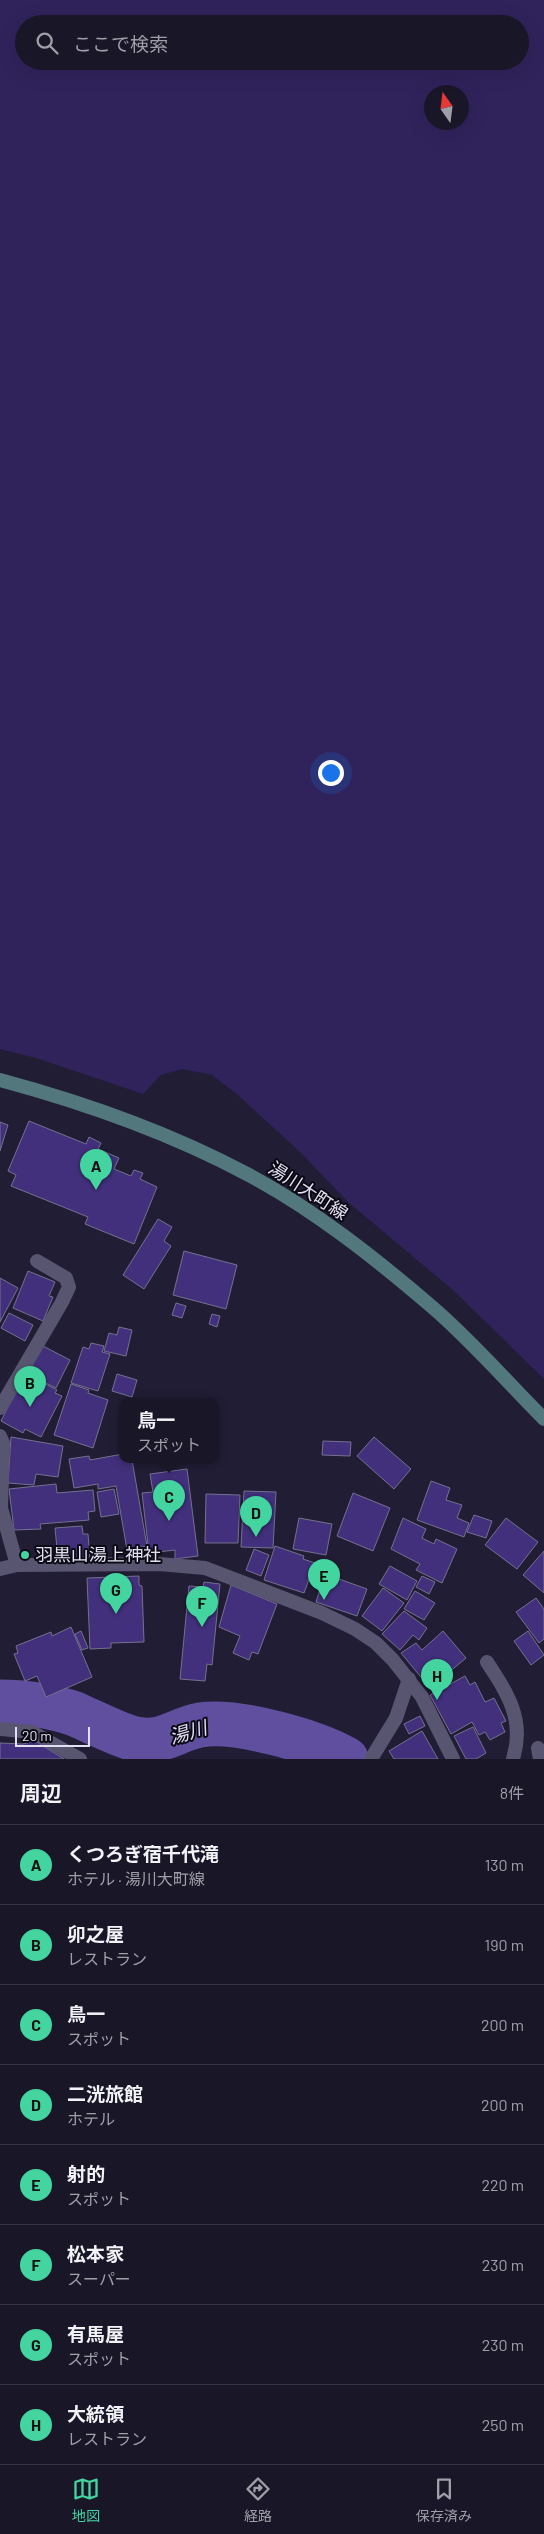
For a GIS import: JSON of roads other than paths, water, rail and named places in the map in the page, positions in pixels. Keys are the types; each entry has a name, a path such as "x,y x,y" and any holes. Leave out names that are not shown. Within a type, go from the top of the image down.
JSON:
{"main road":[{"name":"湯川大町線","path":"0,1080 95,1108 200,1150 249,1175 295,1203 333,1228 432,1307 544,1419"}],"street":[{"path":"0,1408 62,1302 68,1287 66,1278 37,1261"},
{"path":"0,1436 3,1443 1,1508 17,1565"},
{"path":"0,1569 17,1565 159,1564 204,1568 241,1580 355,1628 376,1643 410,1679 422,1697 453,1759"},
{"path":"487,1662 505,1689 517,1718 516,1748 513,1759"},
{"path":"371,1759 396,1718 410,1679"},
{"path":"0,1729 32,1732 80,1759"}],"waterway":[{"name":"湯川","path":"0,1702 38,1705 66,1711 124,1736 142,1740 160,1739 200,1725 216,1724 254,1728 315,1745 346,1759"}],"place":[{"name":"くつろぎ宿千代滝","path":"96,1190"},
{"name":"卯之屋","path":"30,1407"},
{"name":"鳥一","path":"169,1521"},
{"name":"二洸旅館","path":"256,1537"},
{"name":"羽黒山湯上神社","path":"25,1555"},
{"name":"射的","path":"324,1600"},
{"name":"有馬屋","path":"116,1614"},
{"name":"松本家","path":"202,1627"},
{"name":"大統領","path":"437,1700"}]}
